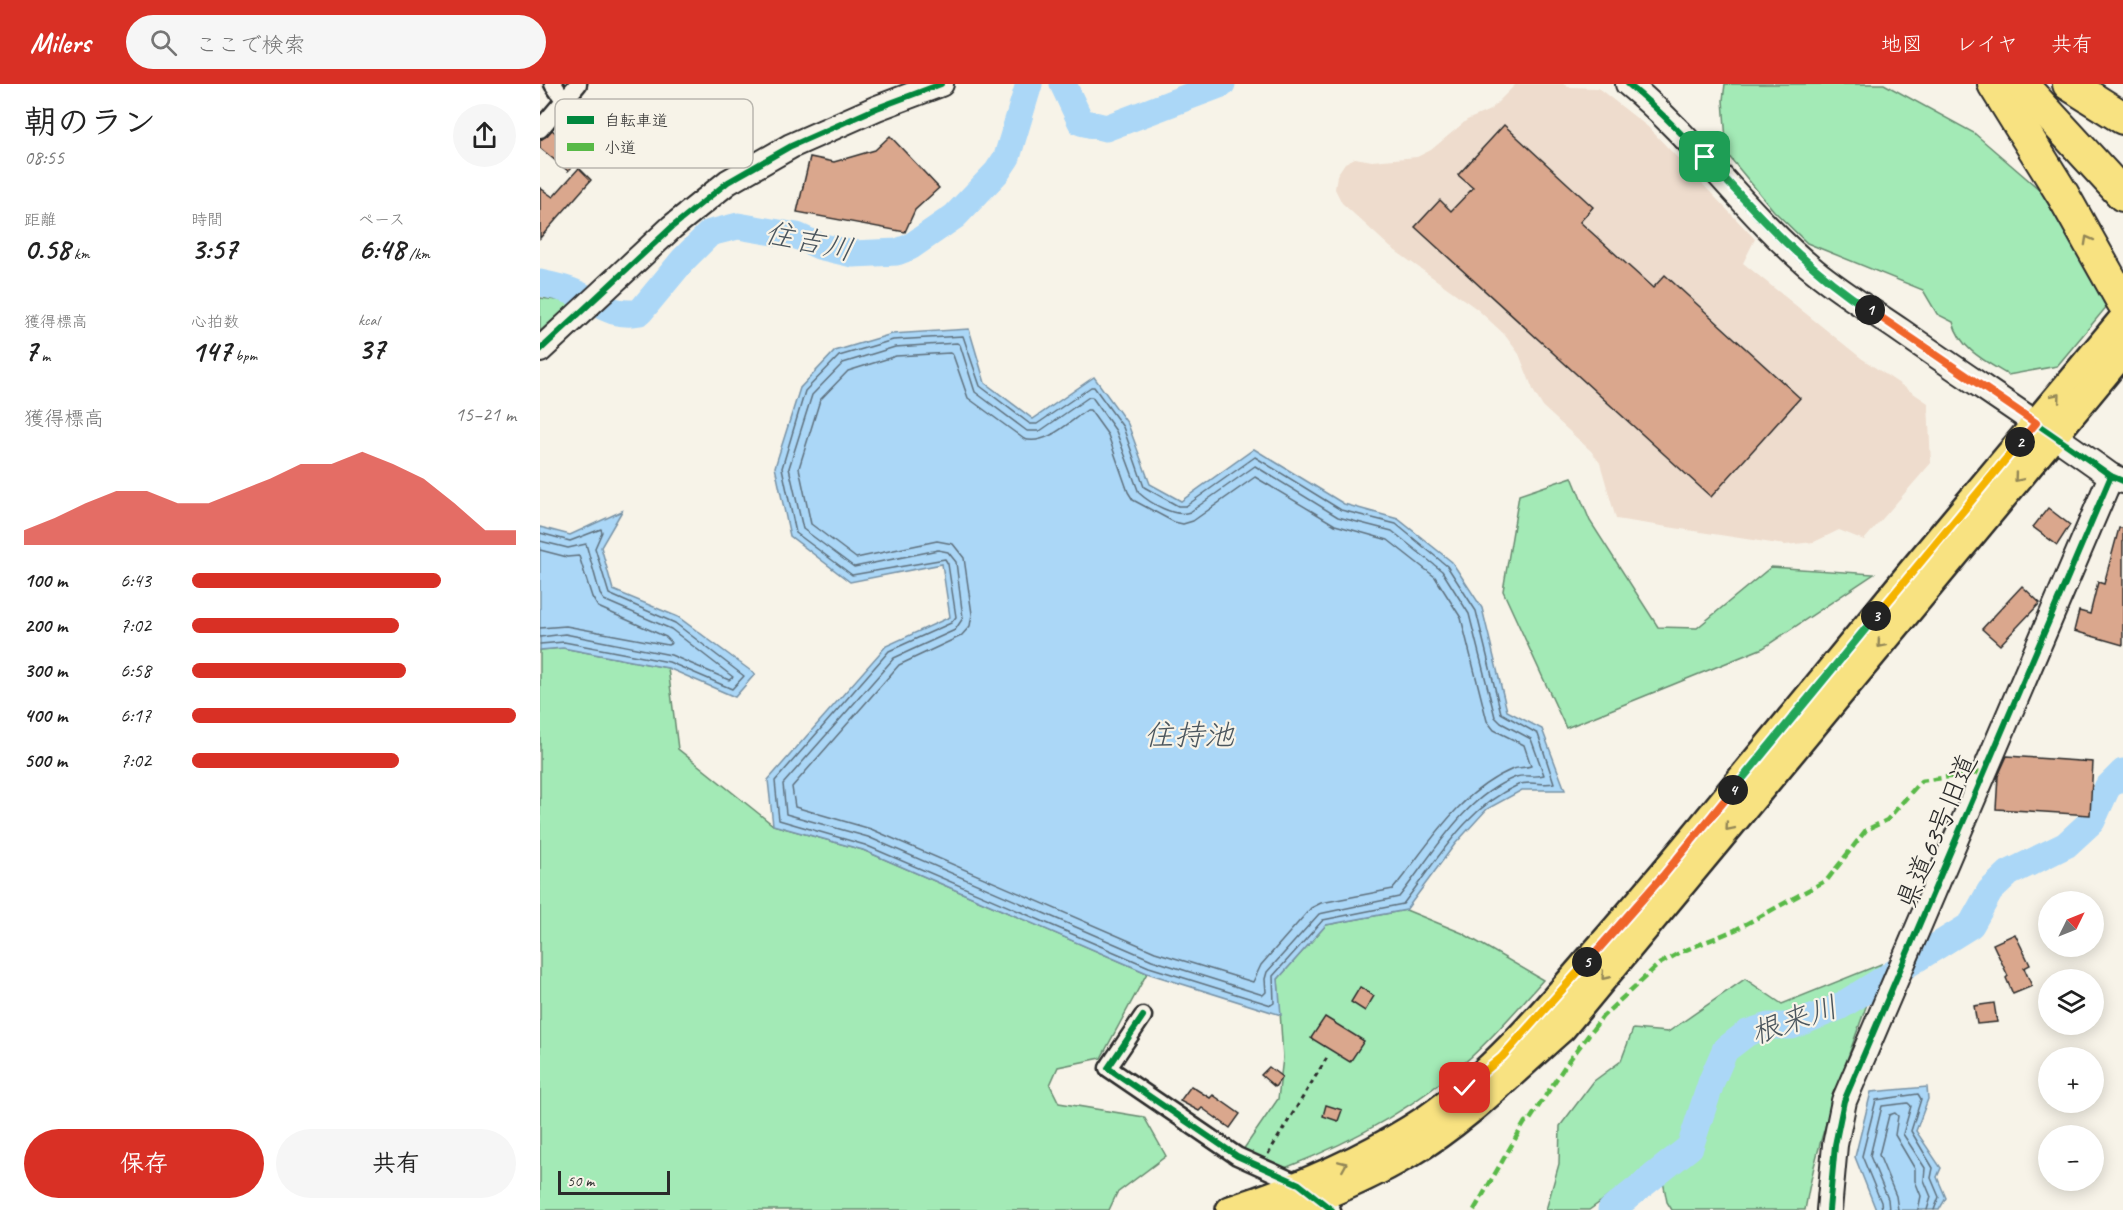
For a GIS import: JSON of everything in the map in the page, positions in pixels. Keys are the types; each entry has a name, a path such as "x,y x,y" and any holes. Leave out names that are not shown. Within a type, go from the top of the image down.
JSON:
{"highway":[{"path":"1994,84 2063,195 2121,304"},
{"path":"2069,84 2123,118"},
{"path":"2026,88 2123,195"}],"main road":[{"path":"2045,429 2121,304"},
{"path":"1285,1210 1316,1198 1410,1153 1469,1110 1562,1028 2045,429 2123,352"},
{"path":"1230,1210 1316,1198"}],"street":[{"path":"553,84 563,99"},
{"path":"565,99 578,84"},
{"path":"753,168 791,146 877,108 941,84"},
{"path":"1628,84 1658,108 1777,236 1814,270 1854,300 2117,479"},
{"path":"540,129 555,111"},
{"path":"540,350 672,227 728,182 752,168"},
{"name":"県道63号旧道","path":"1829,1210 1835,1145 1844,1101 1921,918 2117,479"},
{"path":"1143,1016 1108,1068 1237,1156 1316,1198"}],"path":[{"path":"1261,1167 1328,1056"}],"shaded area":[{"path":"1516,84 1564,84 1568,87 1598,88 1648,127 1755,239 1743,263 1861,358 1928,403 1931,463 1864,540 1839,530 1814,542 1785,545 1616,519 1600,463 1591,451 1543,407 1534,392 1519,354 1504,334 1477,309 1390,247 1342,203 1335,189 1337,175 1345,163 1355,158 1372,161 1417,157 1431,150 1467,120 1490,110"}],"green space":[{"path":"1725,84 1884,84 1974,133 2040,190 2108,305 2057,366 2008,375 1967,347 1961,340 1953,322 1937,314 1923,290 1807,243 1774,211 1727,154 1723,100"},
{"path":"540,298 573,302 540,331"},
{"path":"1572,477 1590,521 1658,627 1697,628 1771,567 1874,574 1763,648 1566,728 1503,591 1519,495"},
{"path":"563,648 668,668 678,749 773,825 863,850 1147,973 1101,1058 1058,1067 1050,1085 1059,1103 1144,1117 1166,1156 1117,1193 1109,1210 540,1210 540,650"},
{"path":"1406,910 1462,933 1543,980 1499,1029 1451,1075 1407,1107 1383,1121 1335,1147 1285,1168 1243,1150 1278,1099 1283,1058 1278,979 1326,925"},
{"path":"1881,964 1828,1116 1805,1210 1672,1210 1667,1202 1659,1160 1589,1210 1546,1210 1559,1164 1560,1126 1594,1081 1621,1061 1633,1029 1668,1032 1745,979 1782,1004"}],"water":[{"name":"住持池","path":"969,329 985,383 1033,419 1094,377 1128,424 1150,484 1181,501 1254,449 1344,504 1398,519 1452,562 1482,608 1507,711 1542,729 1565,790 1522,790 1487,809 1455,844 1406,910 1326,925 1278,979 1281,1015 1147,973 863,850 773,825 768,780 886,646 950,617 942,564 850,582 790,536 775,467 800,388 835,351 892,334"},
{"path":"622,511 601,547 613,590 678,617 755,674 735,697 668,668 563,648 540,650 540,527 570,535"},
{"path":"1927,1087 1928,1099 1916,1131 1941,1168 1937,1177 1946,1198 1939,1210 1876,1210 1855,1157 1871,1092"}],"building":[{"path":"1504,125 1593,207 1580,222 1653,288 1665,275 1800,398 1711,497 1415,227 1440,200 1451,211 1473,188 1458,175"},
{"path":"552,130 555,132 555,160 540,148 540,141"},
{"path":"890,136 939,188 915,210 905,232 797,212 810,157 834,162 875,150"},
{"path":"579,168 591,180 540,238 540,188 553,197"},
{"path":"2048,508 2070,525 2057,545 2033,527"},
{"path":"2119,528 2123,528 2123,645 2074,631 2079,611 2090,614 2098,582 2104,584"},
{"path":"2022,586 2040,603 2000,645 1982,629"},
{"path":"2007,756 2093,762 2090,815 1996,809 1998,776"},
{"path":"2015,934 2030,965 2024,968 2032,986 2013,994 2006,978 2008,976 1993,944"},
{"path":"1360,987 1374,996 1365,1011 1351,1002"},
{"path":"1994,1003 1997,1022 1977,1024 1974,1006"},
{"path":"1325,1017 1364,1041 1350,1062 1311,1038"},
{"path":"1269,1067 1282,1077 1275,1087 1261,1075"},
{"path":"1191,1086 1210,1098 1213,1095 1240,1114 1230,1128 1202,1108 1199,1111 1180,1101"},
{"path":"1326,1105 1342,1110 1338,1121 1323,1116"}],"waterway":[{"name":"住吉川","path":"540,283 568,290 611,310 640,312 683,260 710,233 738,226 797,236 819,246 853,254 897,252 910,247 955,216 997,172 1007,157 1029,84"},
{"name":"住吉川","path":"1063,84 1081,122 1106,128 1222,84"},
{"name":"根来川","path":"1611,1210 1690,1147 1712,1080 1725,1050 1747,1033 1768,1026 1792,1026 1839,1007 1971,925 1990,891 2009,873 2066,845 2092,821 2107,788 2123,772"}],"marked path":[{"path":"1474,1210 1525,1122 1529,1121 1565,1066 1603,1016 1659,964 1681,952 1735,930 1827,880 1866,830 1887,820 1921,781 1984,772"}],"cycle path":[{"path":"753,168 791,146 877,108 941,84"},
{"path":"1628,84 1677,129 1766,226 1815,271 2111,476 2123,481"},
{"path":"540,350 672,227 728,182 752,168"},
{"path":"1829,1210 1835,1145 1844,1101 2111,476"},
{"path":"1143,1016 1108,1068 1237,1156 1299,1184 1332,1210"}],"route":[{"path":"1465,1088 1502,1057 1538,1020 1663,876 2036,423 1854,300 1814,270 1777,236 1705,157"}]}
